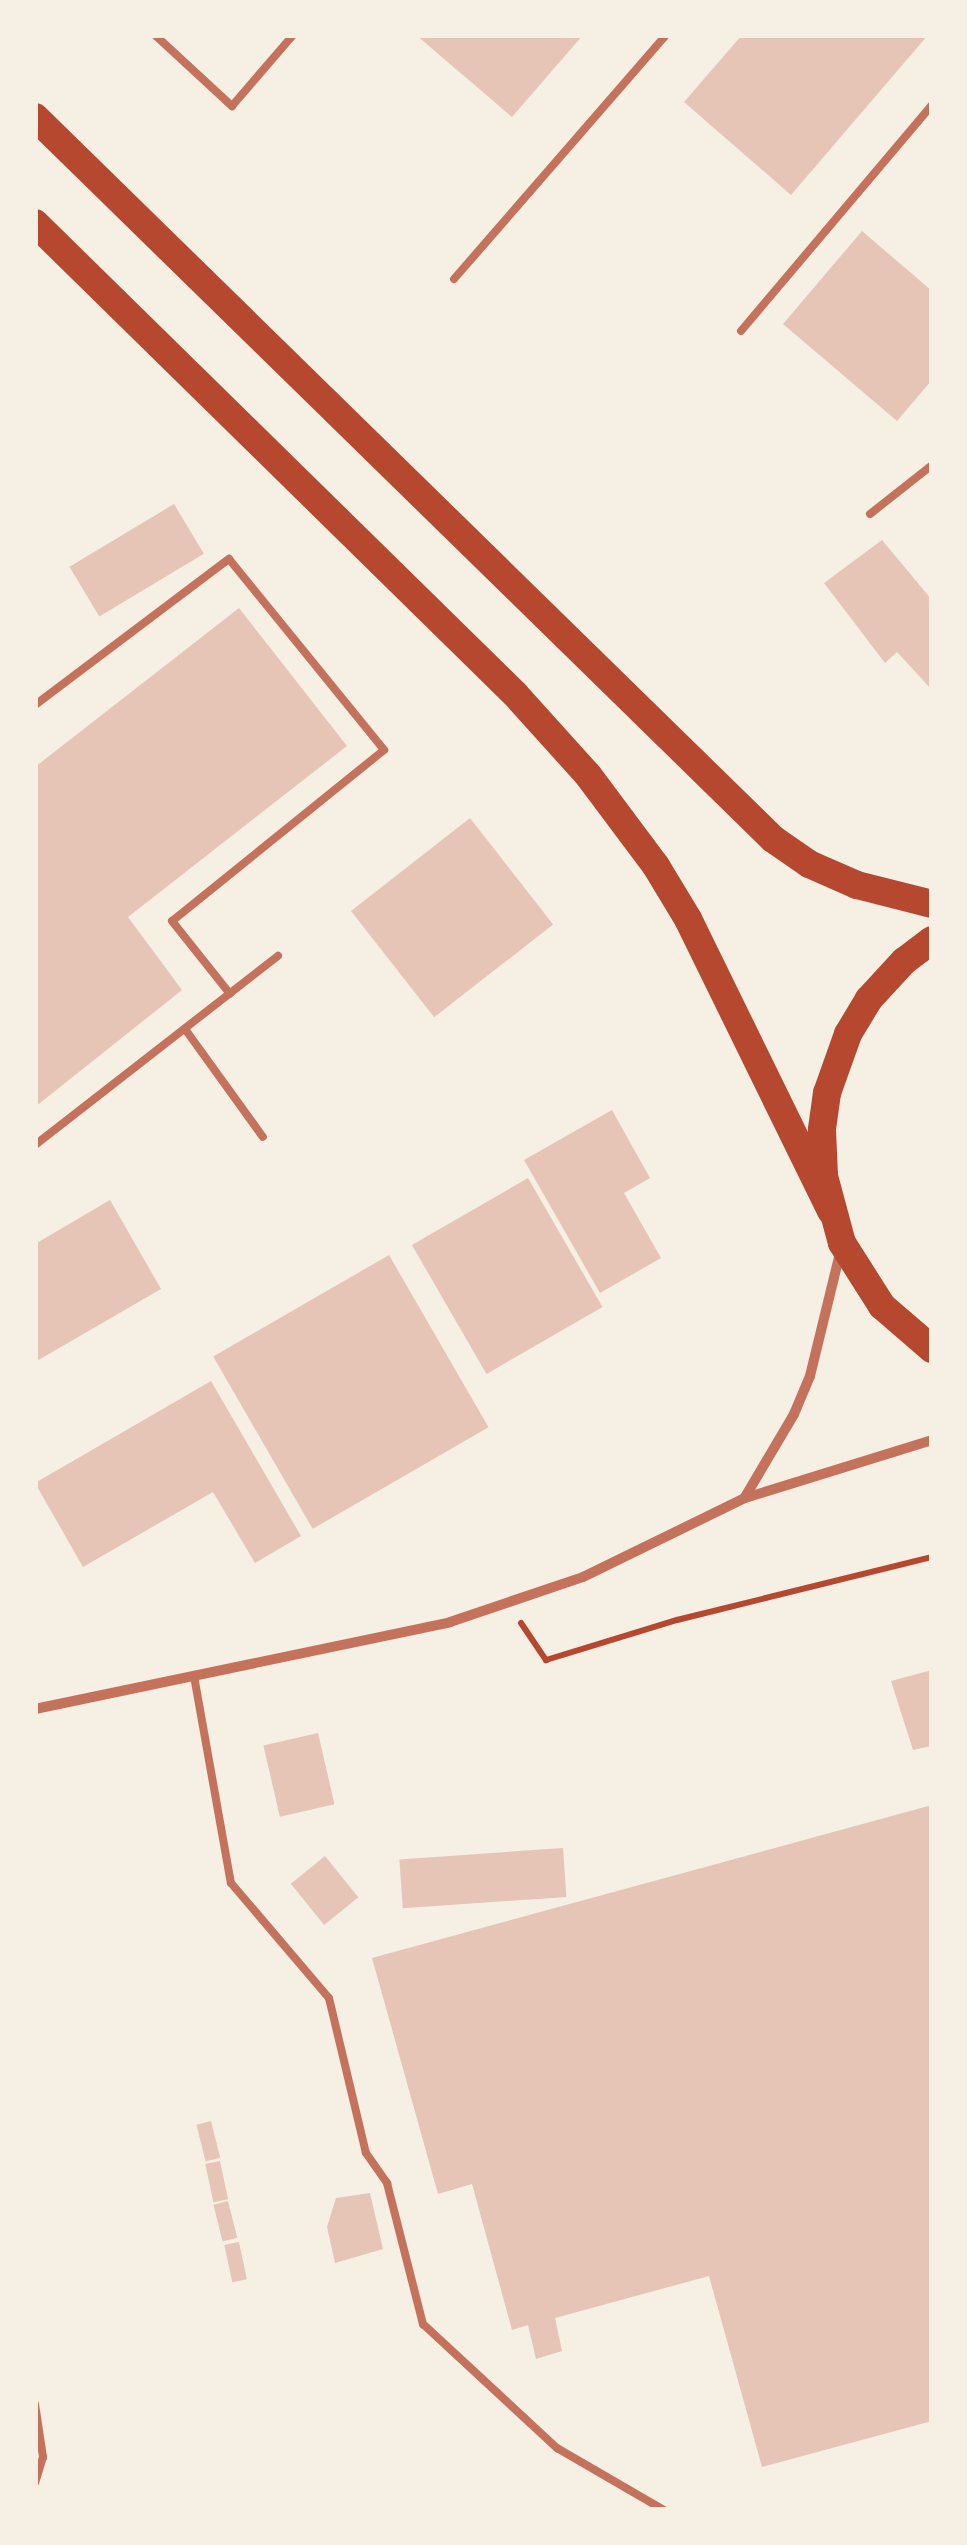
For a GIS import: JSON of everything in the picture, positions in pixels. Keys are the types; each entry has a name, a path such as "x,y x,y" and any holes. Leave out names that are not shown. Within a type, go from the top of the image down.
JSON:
{"highway":[{"path":"35,117 773,839 809,864 857,886 932,904"},
{"path":"35,223 515,694 598,787 656,866 688,919 830,1210 842,1243 882,1306 932,1349"},
{"path":"830,1210 822,1130 838,1058 869,1000 904,961 932,940"}],"street":[{"path":"745,1498 794,1414 810,1376 842,1243"},
{"path":"35,1709 450,1622 583,1577 745,1498 932,1440"}],"lane":[{"path":"154,35 232,106 293,35"},
{"path":"454,279 666,35"},
{"path":"742,331 932,105"},
{"path":"870,514 932,465"},
{"path":"35,705 229,559 384,750 172,921 230,994"},
{"path":"35,1144 278,956"},
{"path":"185,1029 263,1137"},
{"path":"194,1676 231,1883 329,1998 366,2153 386,2184 423,2324 557,2448 664,2510"},
{"path":"35,2404 43,2457 35,2483"}],"path":[{"path":"507,1603 546,1660 676,1620 932,1558"}],"building":[{"path":"416,35 583,35 512,117"},
{"path":"742,35 928,35 791,195 684,102"},
{"path":"862,231 932,291 932,380 897,421 783,324"},
{"path":"174,504 204,554 99,617 69,567"},
{"path":"882,540 932,600 932,690 897,652 885,663 824,583"},
{"path":"239,608 347,746 128,917 182,990 35,1107 35,767"},
{"path":"470,818 553,924 434,1017 351,911"},
{"path":"612,1110 650,1178 624,1193 661,1258 600,1293 524,1160"},
{"path":"528,1178 602,1307 486,1374 412,1245"},
{"path":"110,1200 161,1289 35,1362 35,1244"},
{"path":"389,1255 488,1427 313,1529 213,1356"},
{"path":"211,1381 301,1536 255,1563 213,1492 83,1567 35,1483"},
{"path":"932,1670 932,1746 913,1750 891,1681"},
{"path":"318,1733 334,1804 280,1817 263,1746"},
{"path":"932,1805 932,2421 762,2467 709,2276 555,2318 562,2351 536,2359 528,2325 512,2330 472,2184 438,2194 372,1958"},
{"path":"563,1848 566,1897 403,1908 399,1859"},
{"path":"325,1856 358,1897 324,1925 291,1884"},
{"path":"211,2121 220,2158 206,2162 196,2125"},
{"path":"220,2161 228,2199 213,2202 205,2164"},
{"path":"370,2193 383,2249 335,2263 327,2227 336,2198"},
{"path":"228,2201 237,2238 223,2242 213,2205"},
{"path":"239,2242 247,2279 232,2282 224,2245"}]}
